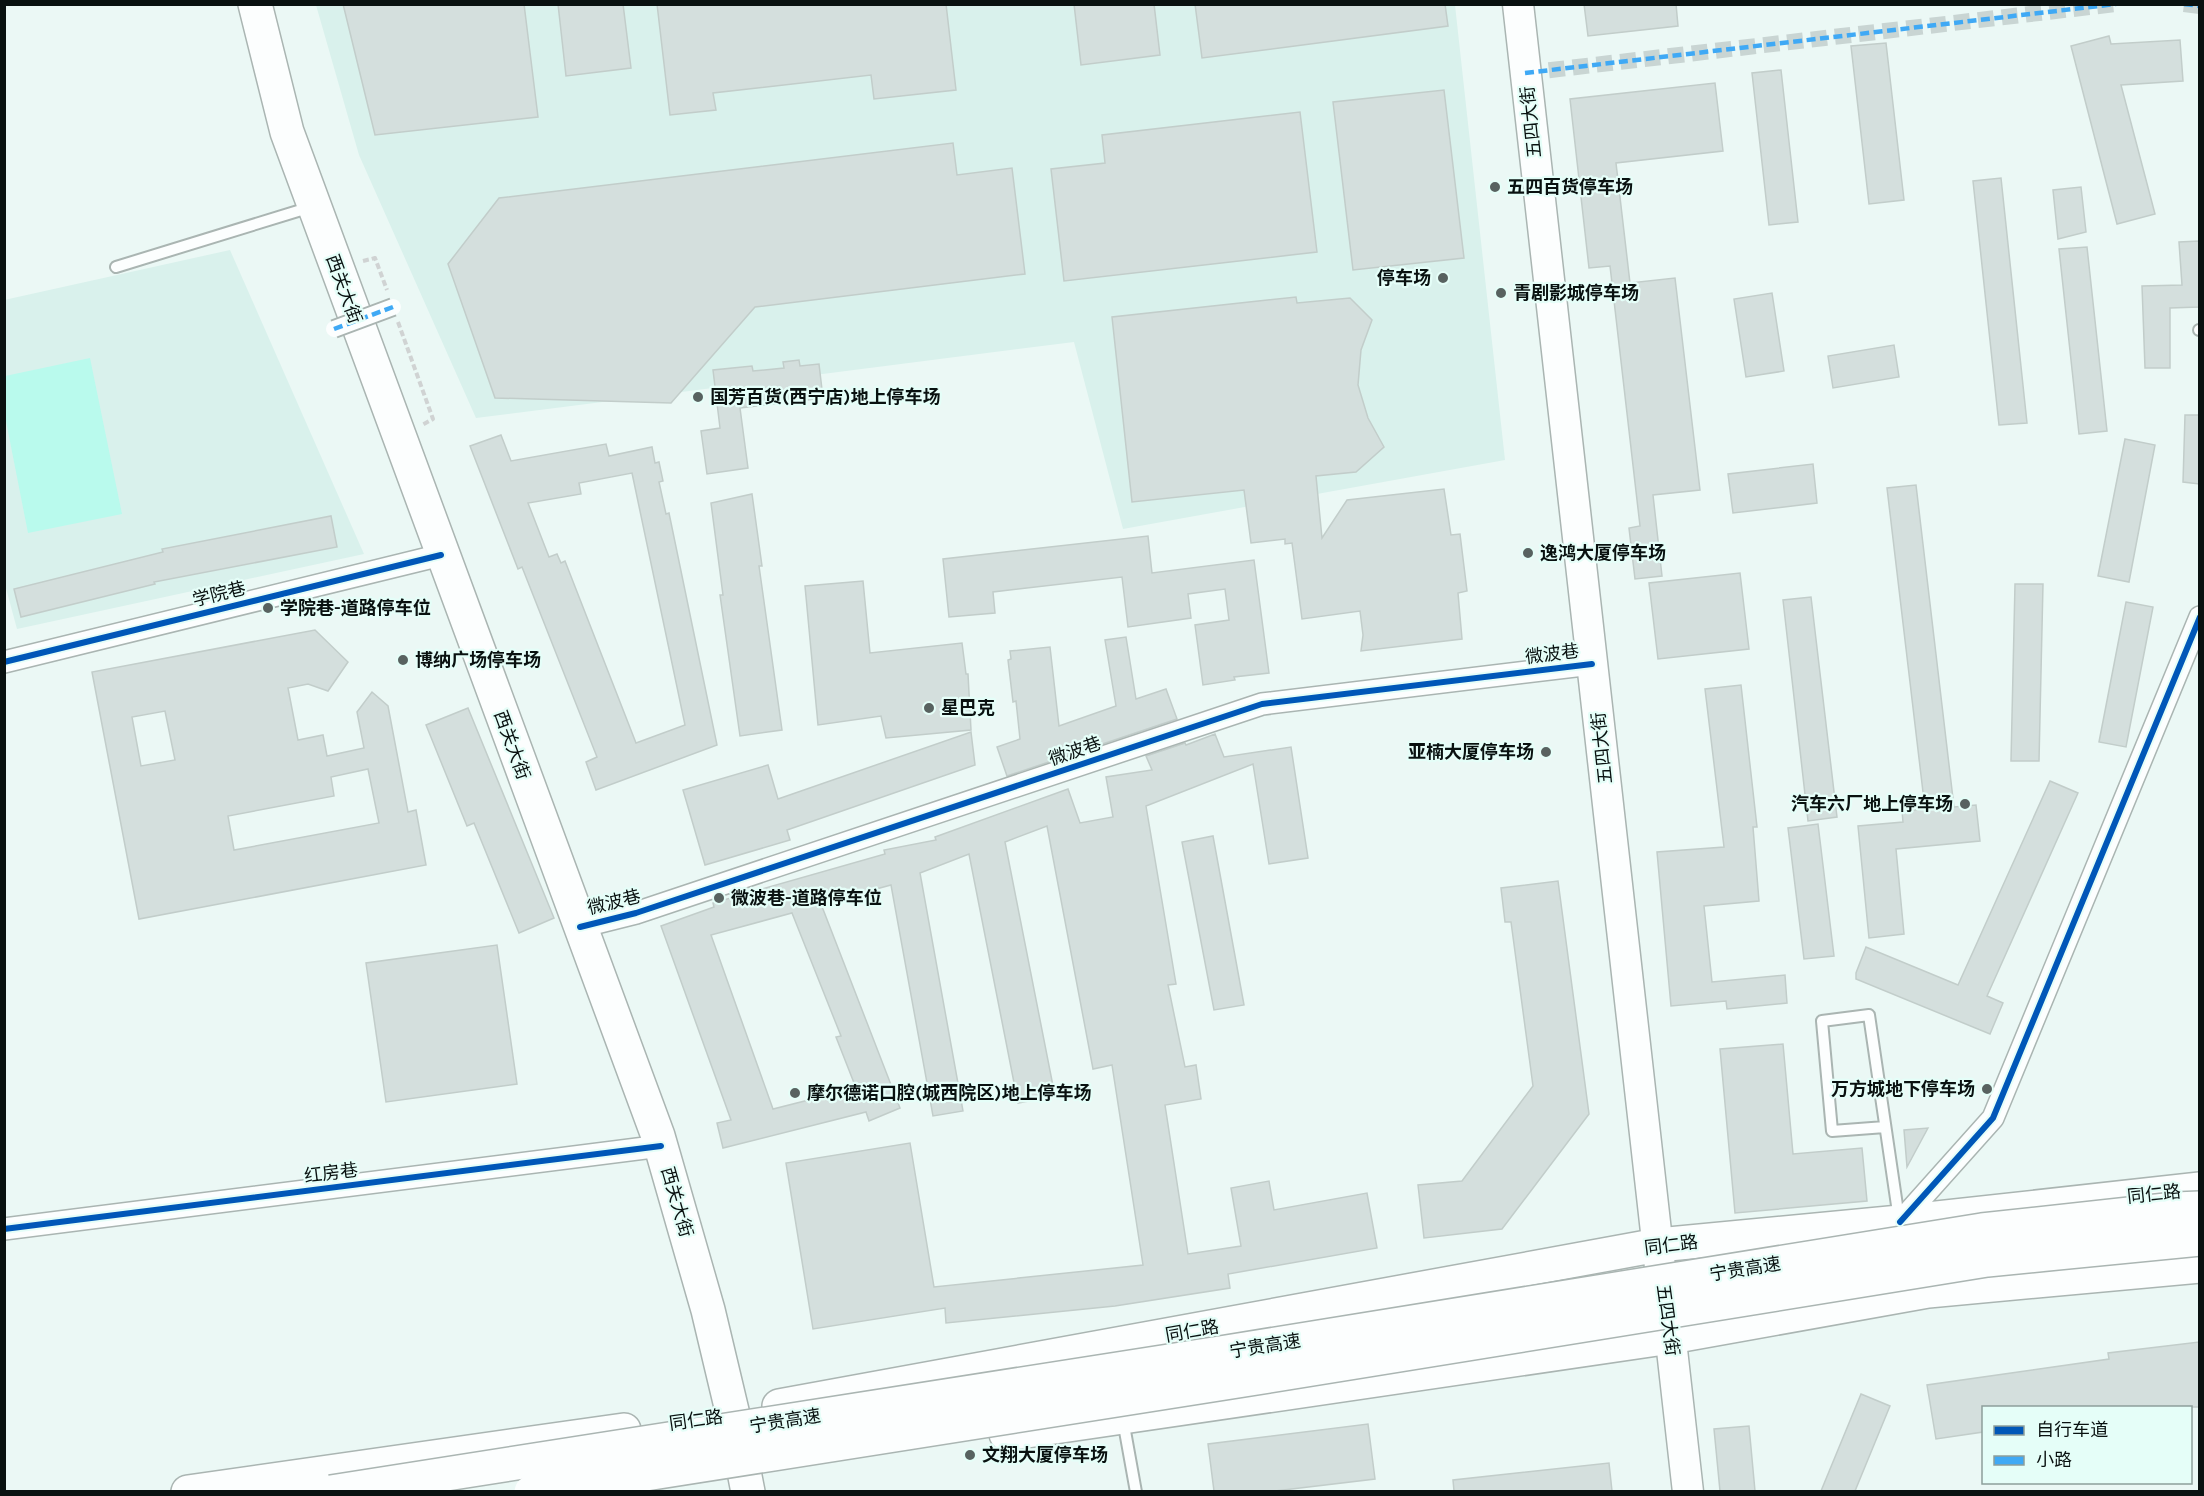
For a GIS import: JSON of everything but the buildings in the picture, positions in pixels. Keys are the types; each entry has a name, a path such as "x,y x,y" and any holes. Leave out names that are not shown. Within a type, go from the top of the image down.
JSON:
{"main road":[{"name":"西关大街","path":"255,4 287,132 441,555 661,1146 708,1310 746,1482"},
{"name":"五四大街","path":"1518,4 1658,1245 1671,1336 1688,1491"},
{"name":"同仁路","path":"188,1491 733,1415 1658,1245 1900,1222 2199,1189"},
{"name":"宁贵高速","path":"331,1491 1220,1353 1982,1230 2199,1208"},
{"name":"宁贵高速","path":"531,1491 1225,1383 1987,1260 2199,1239"},
{"path":"634,1491 746,1482 1122,1417 1671,1336 1928,1291 2199,1266"}],"street":[{"path":"334,329 393,307"},
{"name":"学院巷","path":"4,662 441,555"},
{"path":"1900,1222 1993,1118 2199,617"},
{"name":"微波巷","path":"580,927 636,914 1262,704 1592,664"},
{"name":"红房巷","path":"4,1229 661,1146"}],"lane":[{"path":"116,267 314,206"},
{"path":"1885,1127 1832,1131 1822,1022 1869,1015 1900,1222"},
{"path":"1122,1417 1136,1491"}],"path":[{"path":"337,269 375,258 393,307 433,419 398,437"}],"shaded area":[{"path":"316,5 1455,5 1505,460 1123,529 1074,342 476,418 359,155"},
{"path":"230,250 364,554 17,629 4,581 4,300"}],"green space":[{"path":"90,358 122,514 28,533 5,416 5,376"}],"tunnel":[{"path":"1525,73 2116,4"},
{"path":"2184,4 2200,6"}],"marked path":[{"path":"1525,73 2116,4"},
{"path":"2184,4 2200,6"},
{"path":"334,329 393,307"}],"cycle path":[{"path":"4,662 441,555"},
{"path":"1900,1222 1993,1118 2200,617"},
{"path":"580,927 636,913 1262,704 1592,664"},
{"path":"4,1229 661,1146"}],"place":[{"name":"五四百货停车场","path":"1495,187"},
{"name":"停车场","path":"1443,278"},
{"name":"青剧影城停车场","path":"1501,293"},
{"name":"国芳百货(西宁店)地上停车场","path":"698,397"},
{"name":"逸鸿大厦停车场","path":"1528,553"},
{"name":"学院巷-道路停车位","path":"268,608"},
{"name":"博纳广场停车场","path":"403,660"},
{"name":"星巴克","path":"929,708"},
{"name":"亚楠大厦停车场","path":"1546,752"},
{"name":"汽车六厂地上停车场","path":"1965,804"},
{"name":"微波巷-道路停车位","path":"719,898"},
{"name":"万方城地下停车场","path":"1987,1089"},
{"name":"摩尔德诺口腔(城西院区)地上停车场","path":"795,1093"},
{"name":"文翔大厦停车场","path":"970,1455"}]}
